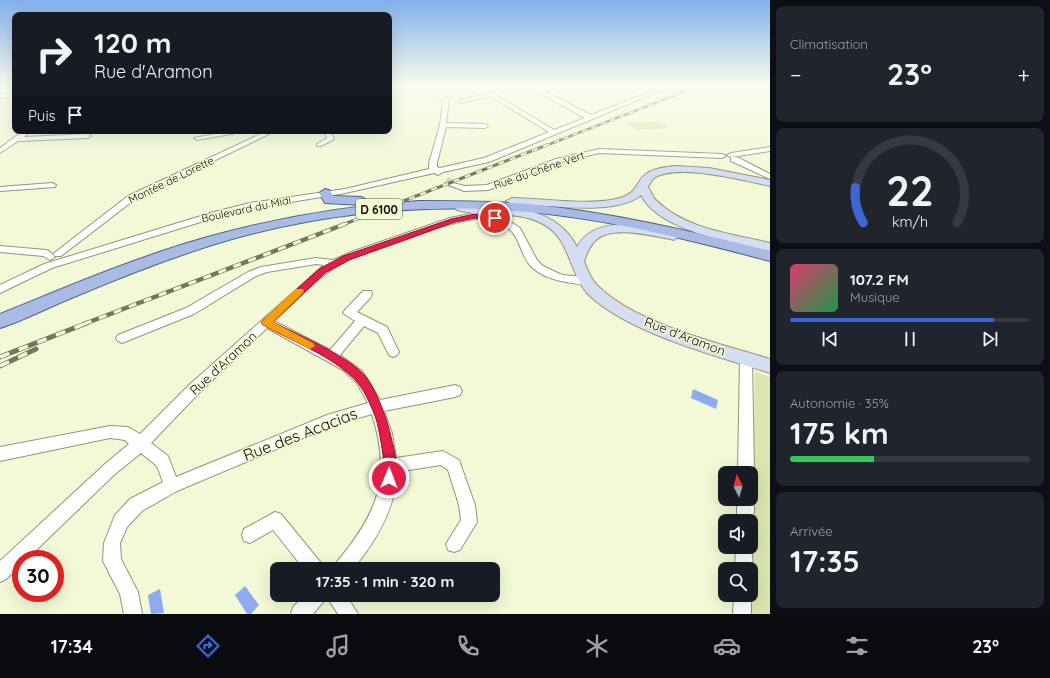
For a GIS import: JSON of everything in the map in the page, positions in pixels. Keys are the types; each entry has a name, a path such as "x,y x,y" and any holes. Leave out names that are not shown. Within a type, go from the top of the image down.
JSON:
{"main road":[{"path":"512,201 583,204 615,202 631,198 643,187 650,176 674,169 698,170 739,177 758,177 770,183"},
{"path":"643,187 651,203 675,219 699,228 770,248"},
{"path":"325,193 330,200 376,202"},
{"name":"D 6100","path":"0,311 129,261 232,227 299,212 376,202 453,198 512,201 609,213 770,248"},
{"path":"420,206 498,210 537,217 548,222 562,233 577,261 585,281"},
{"name":"D 6100","path":"0,321 147,262 239,233 335,213 420,206 500,206 590,216 635,224 770,257"},
{"path":"577,261 585,244 590,239 598,234 619,229 645,230 770,257"},
{"name":"Rue d'Aramon","path":"585,281 591,289 615,307 665,331 770,366"}],"street":[{"path":"436,171 433,162 443,125 444,114"},
{"path":"523,114 553,132"},
{"path":"581,114 589,118"},
{"name":"Boulevard du Midi","path":"0,289 55,259 250,206 325,193 486,160 600,114"},
{"path":"443,125 485,126"},
{"path":"0,151 22,134"},
{"path":"198,138 224,134"},
{"name":"Montée de Lorette","path":"55,259 62,250 131,198 266,134"},
{"path":"320,145 331,139 328,134"},
{"path":"15,139 88,136"},
{"path":"732,158 770,149"},
{"name":"Rue du Chêne Vert","path":"436,171 449,182 466,189 502,184 545,165 588,152 599,151 722,156 732,158"},
{"path":"732,158 758,177 770,177"},
{"path":"732,158 739,167 739,177"},
{"path":"0,189 52,185"},
{"name":"Rue d'Aramon","path":"0,573 110,469 140,444 193,390 266,322 322,271 334,263 357,253 453,220 471,216 485,216 503,221 517,230 533,262 540,268 560,278 585,281"},
{"path":"0,249 46,253 55,259"},
{"path":"122,338 190,311 252,274 265,269 316,261 334,263"},
{"path":"367,294 349,313 383,330 394,352"},
{"path":"331,357 362,320"},
{"path":"266,322 331,357 354,372 364,382 382,421 390,466 387,490 380,514 348,562"},
{"path":"746,358 746,466"},
{"name":"Rue des Acacias","path":"133,614 129,592 112,561 112,543 121,521 136,505 172,486 332,419 376,407 455,392"},
{"path":"0,454 110,432 128,434 163,462 172,486"},
{"path":"390,466 443,458 454,465 467,505 469,522 454,544"},
{"path":"250,535 275,520 309,562"},
{"path":"300,614 311,602"},
{"path":"340,602 349,614"},
{"path":"742,614 743,602"}],"green space":[{"path":"659,121 669,128 637,130 627,123"},
{"path":"755,372 770,377 770,614 749,614 750,602 758,602 758,562 752,562 752,554 758,554 758,514 752,514 753,506 758,506 758,466 753,466"}],"water":[{"path":"693,389 718,400 716,409 691,398"},
{"path":"245,586 259,605 251,614 247,614 235,595"},
{"path":"160,589 164,613 151,614 148,595"}],"tunnel":[{"path":"446,180 453,185"}],"railway":[{"path":"545,146 628,114"},
{"path":"342,225 547,145"},
{"path":"84,324 345,224"},
{"path":"0,357 87,323"},
{"path":"0,366 36,349"}],"slow traffic":[{"path":"299,292 266,322 310,346"}],"route":[{"path":"389,478 390,466 382,421 364,382 354,372 331,357 266,322 322,271 334,263 357,253 453,220 475,216 495,218"}]}
